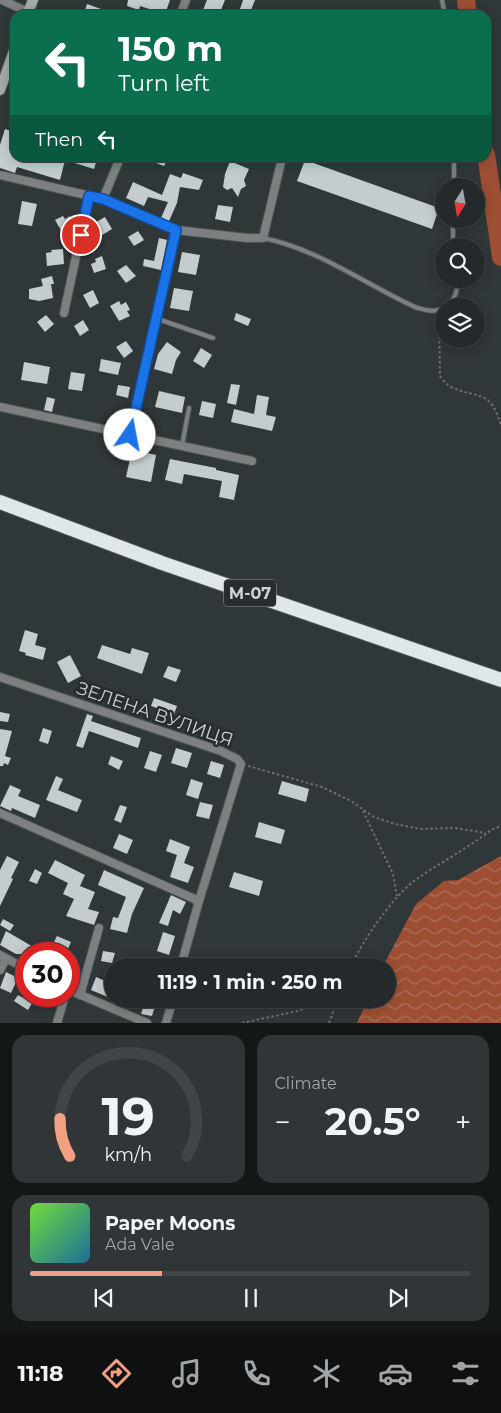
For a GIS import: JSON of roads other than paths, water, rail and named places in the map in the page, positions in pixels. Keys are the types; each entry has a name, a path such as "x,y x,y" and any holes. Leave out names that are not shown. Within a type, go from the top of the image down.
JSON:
{"highway":[{"name":"М-07","path":"0,502 162,563 501,680"}],"street":[{"path":"2,0 22,10"},
{"path":"0,90 10,62"},
{"path":"103,199 118,162"},
{"path":"0,175 103,199 176,230 263,238 281,162"},
{"path":"64,313 89,196"},
{"path":"130,435 176,230"},
{"path":"0,407 252,461"},
{"name":"ЗЕЛЕНА ВУЛИЦЯ","path":"0,677 221,751 241,764 183,958"},
{"path":"0,813 199,901"},
{"path":"99,928 80,995 147,1023"},
{"path":"0,970 3,957 15,963"},
{"path":"57,1023 61,1007"},
{"path":"166,1023 170,1008"}],"lane":[{"path":"454,162 454,178"},
{"path":"263,238 285,242 305,250 415,307 435,311"},
{"path":"155,318 213,338"},
{"path":"182,446 189,408"}],"water":[{"path":"501,856 501,1023 357,1023 364,1008 396,1008 396,958 387,958 416,904 444,881 458,880"}],"waterway":[{"path":"466,0 467,10"},
{"path":"487,162 501,257"}]}
